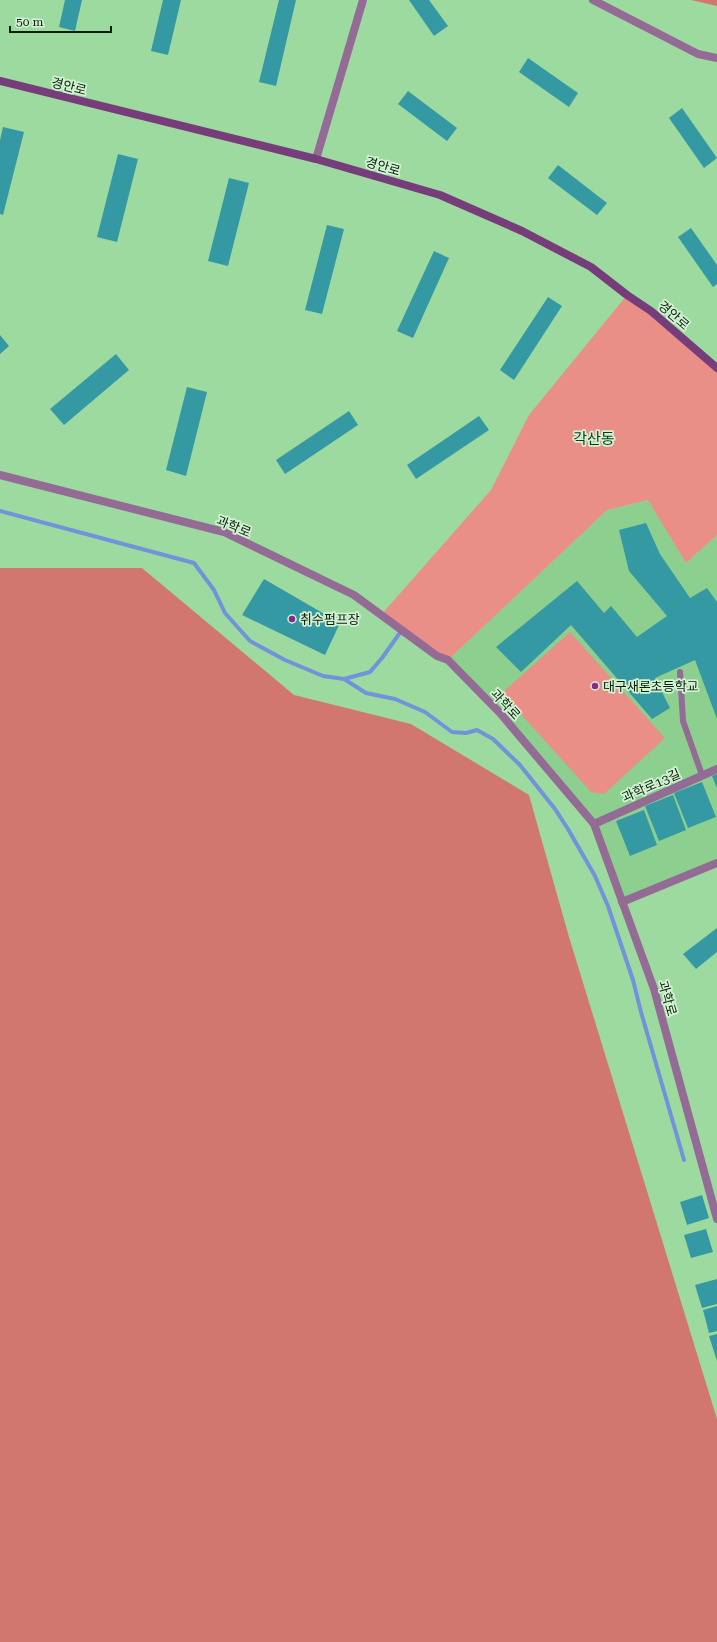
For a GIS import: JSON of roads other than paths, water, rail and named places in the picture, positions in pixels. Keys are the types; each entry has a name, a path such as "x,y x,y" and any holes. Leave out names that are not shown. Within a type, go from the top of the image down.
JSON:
{"main road":[{"name":"경안로","path":"0,81 316,159 440,195 522,231 591,267 627,295 651,311 717,368"}],"street":[{"path":"316,159 363,0"},
{"path":"593,0 698,54 717,58"},
{"name":"과학로","path":"0,475 224,532 354,595 437,656 448,660 500,713 594,824 654,988 717,1219"},
{"name":"과학로13길","path":"594,824 717,769"},
{"path":"622,902 717,862"}],"lane":[{"path":"680,672 684,721 702,775"}],"waterway":[{"path":"0,511 194,563 214,590 225,613 250,641 285,660 323,676 344,679 366,693 395,699 425,712 452,732 466,733 477,730 493,739 520,765 555,809 595,876 608,906 633,980 684,1160"},
{"path":"344,679 370,672 402,630"}],"place":[{"name":"취수펌프장","path":"292,619"},
{"name":"대구새론초등학교","path":"595,686"}],"district":[{"name":"각산동","path":"594,439"}]}
